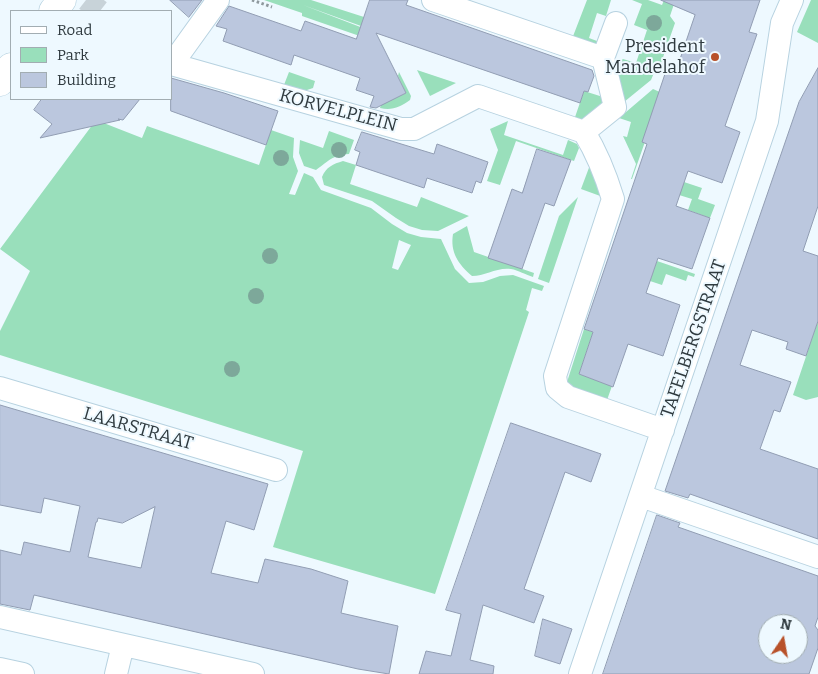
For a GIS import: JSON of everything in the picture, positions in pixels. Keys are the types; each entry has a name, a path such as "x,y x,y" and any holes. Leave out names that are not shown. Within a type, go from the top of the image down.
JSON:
{"street":[{"path":"54,10 62,0"},
{"name":"KORVELPLEIN","path":"172,63 218,0"},
{"path":"432,0 603,58"},
{"name":"TAFELBERGSTRAAT","path":"580,674 768,121 782,23 792,0"},
{"path":"616,23 603,58 615,107 584,132 604,172 613,199 555,376 557,388 568,397 663,430"},
{"name":"KORVELPLEIN","path":"172,64 401,129 414,129 478,96 584,132"},
{"path":"0,82 10,68"},
{"name":"LAARSTRAAT","path":"0,388 276,470"},
{"path":"641,496 818,557"},
{"path":"0,617 253,674"},
{"path":"116,674 123,644"},
{"path":"0,669 23,674"}],"path":[{"path":"252,0 272,7"}],"green space":[{"path":"264,0 311,0 364,17 361,26 303,5 376,33 374,41 302,16 302,13"},
{"path":"587,0 611,0 606,16 597,13 589,38 605,44 570,44"},
{"path":"632,0 648,0 662,5 664,0 674,4 670,16 675,23 661,63 658,63 651,80 624,102 616,79 616,67 623,59 636,63 647,30 634,25 642,4"},
{"path":"811,0 818,0 818,43 797,32"},
{"path":"417,70 456,83 430,96"},
{"path":"289,72 315,81 313,88 298,93 282,90"},
{"path":"399,72 411,96 410,100 396,108 380,108 383,99 389,101 406,93 398,76"},
{"path":"653,89 662,93 631,179 636,164 623,136 627,137 631,122 619,118"},
{"path":"584,91 603,97 604,102 581,120 574,120"},
{"path":"96,120 142,138 147,126 259,165 271,130 294,138 293,157 298,171 289,194 295,195 304,173 313,177 321,190 371,208 407,233 421,237 441,239 455,269 469,283 483,282 500,276 513,275 544,286 542,291 532,288 526,310 529,312 435,594 273,547 303,451 0,355 0,331 30,271 0,249","holes":["399,240 411,245 398,270 392,268"]},
{"path":"508,121 504,135 563,155 568,140 577,144 579,148 574,161 516,141 500,185 487,181 498,150 490,129"},
{"path":"329,131 354,140 349,154 335,157 316,170 304,166 299,153 300,140 323,148"},
{"path":"343,161 356,165 350,184 417,207 421,197 469,216 438,231 422,230 409,226 372,201 324,185 322,177 328,168"},
{"path":"590,165 603,197 581,189"},
{"path":"684,182 702,188 698,199 715,205 710,218 688,210 692,199 679,195"},
{"path":"578,197 549,283 538,279 559,216"},
{"path":"467,226 474,252 534,273 533,277 506,269 472,276 456,257 452,240 453,234"},
{"path":"657,261 695,274 694,277 688,275 686,281 666,274 662,285 650,281"},
{"path":"818,321 818,397 806,400 793,395"},
{"path":"584,329 593,332 579,374 612,386 607,400 569,386 567,382"}],"building":[{"path":"170,0 202,0 189,17"},
{"path":"370,0 408,0 406,5 592,70 594,76 588,92 584,91 580,103 376,33 406,93 376,108 370,107 374,96 356,90 360,78 294,55 291,65 223,41 227,29 216,26 229,6 301,31 305,21 356,39"},
{"path":"661,0 760,0 749,32 757,34 725,126 740,132 722,183 688,171 676,206 710,218 692,269 658,258 646,293 680,305 663,356 628,344 613,387 579,374 593,332 584,329 647,144 642,142 668,65 677,68 695,15"},
{"path":"818,68 818,206 803,251 818,256 818,321 806,356 786,349 788,342 752,330 740,365 791,382 780,412 774,410 760,449 818,469 818,539 690,494 688,498 665,491 799,102"},
{"path":"172,78 278,111 266,145 171,111"},
{"path":"41,100 139,100 123,120 118,119 120,120 40,138 52,124 34,110"},
{"path":"362,132 434,154 437,144 488,162 481,183 476,181 472,193 427,178 424,188 356,165 360,152 355,150"},
{"path":"537,149 571,160 554,206 545,203 522,269 488,258 512,189 522,193"},
{"path":"0,405 268,484 254,530 226,521 211,573 258,583 265,559 311,569 348,581 341,613 398,626 389,674 358,669 34,595 30,610 0,604 0,550 21,555 24,542 70,552 80,506 44,498 41,513 0,505","holes":["155,507 141,568 88,557 98,518 122,523"]},
{"path":"511,423 601,454 591,482 565,472 524,589 544,596 534,623 483,605 470,660 494,666 493,674 419,674 426,651 451,656 461,614 446,610"},
{"path":"657,515 680,523 678,527 818,576 818,617 815,626 818,630 818,648 809,674 603,674"},
{"path":"543,619 572,629 560,664 535,656"}],"tunnel":[{"path":"86,0 99,10"}],"place":[{"name":"President Mandelahof","path":"715,57"}]}
